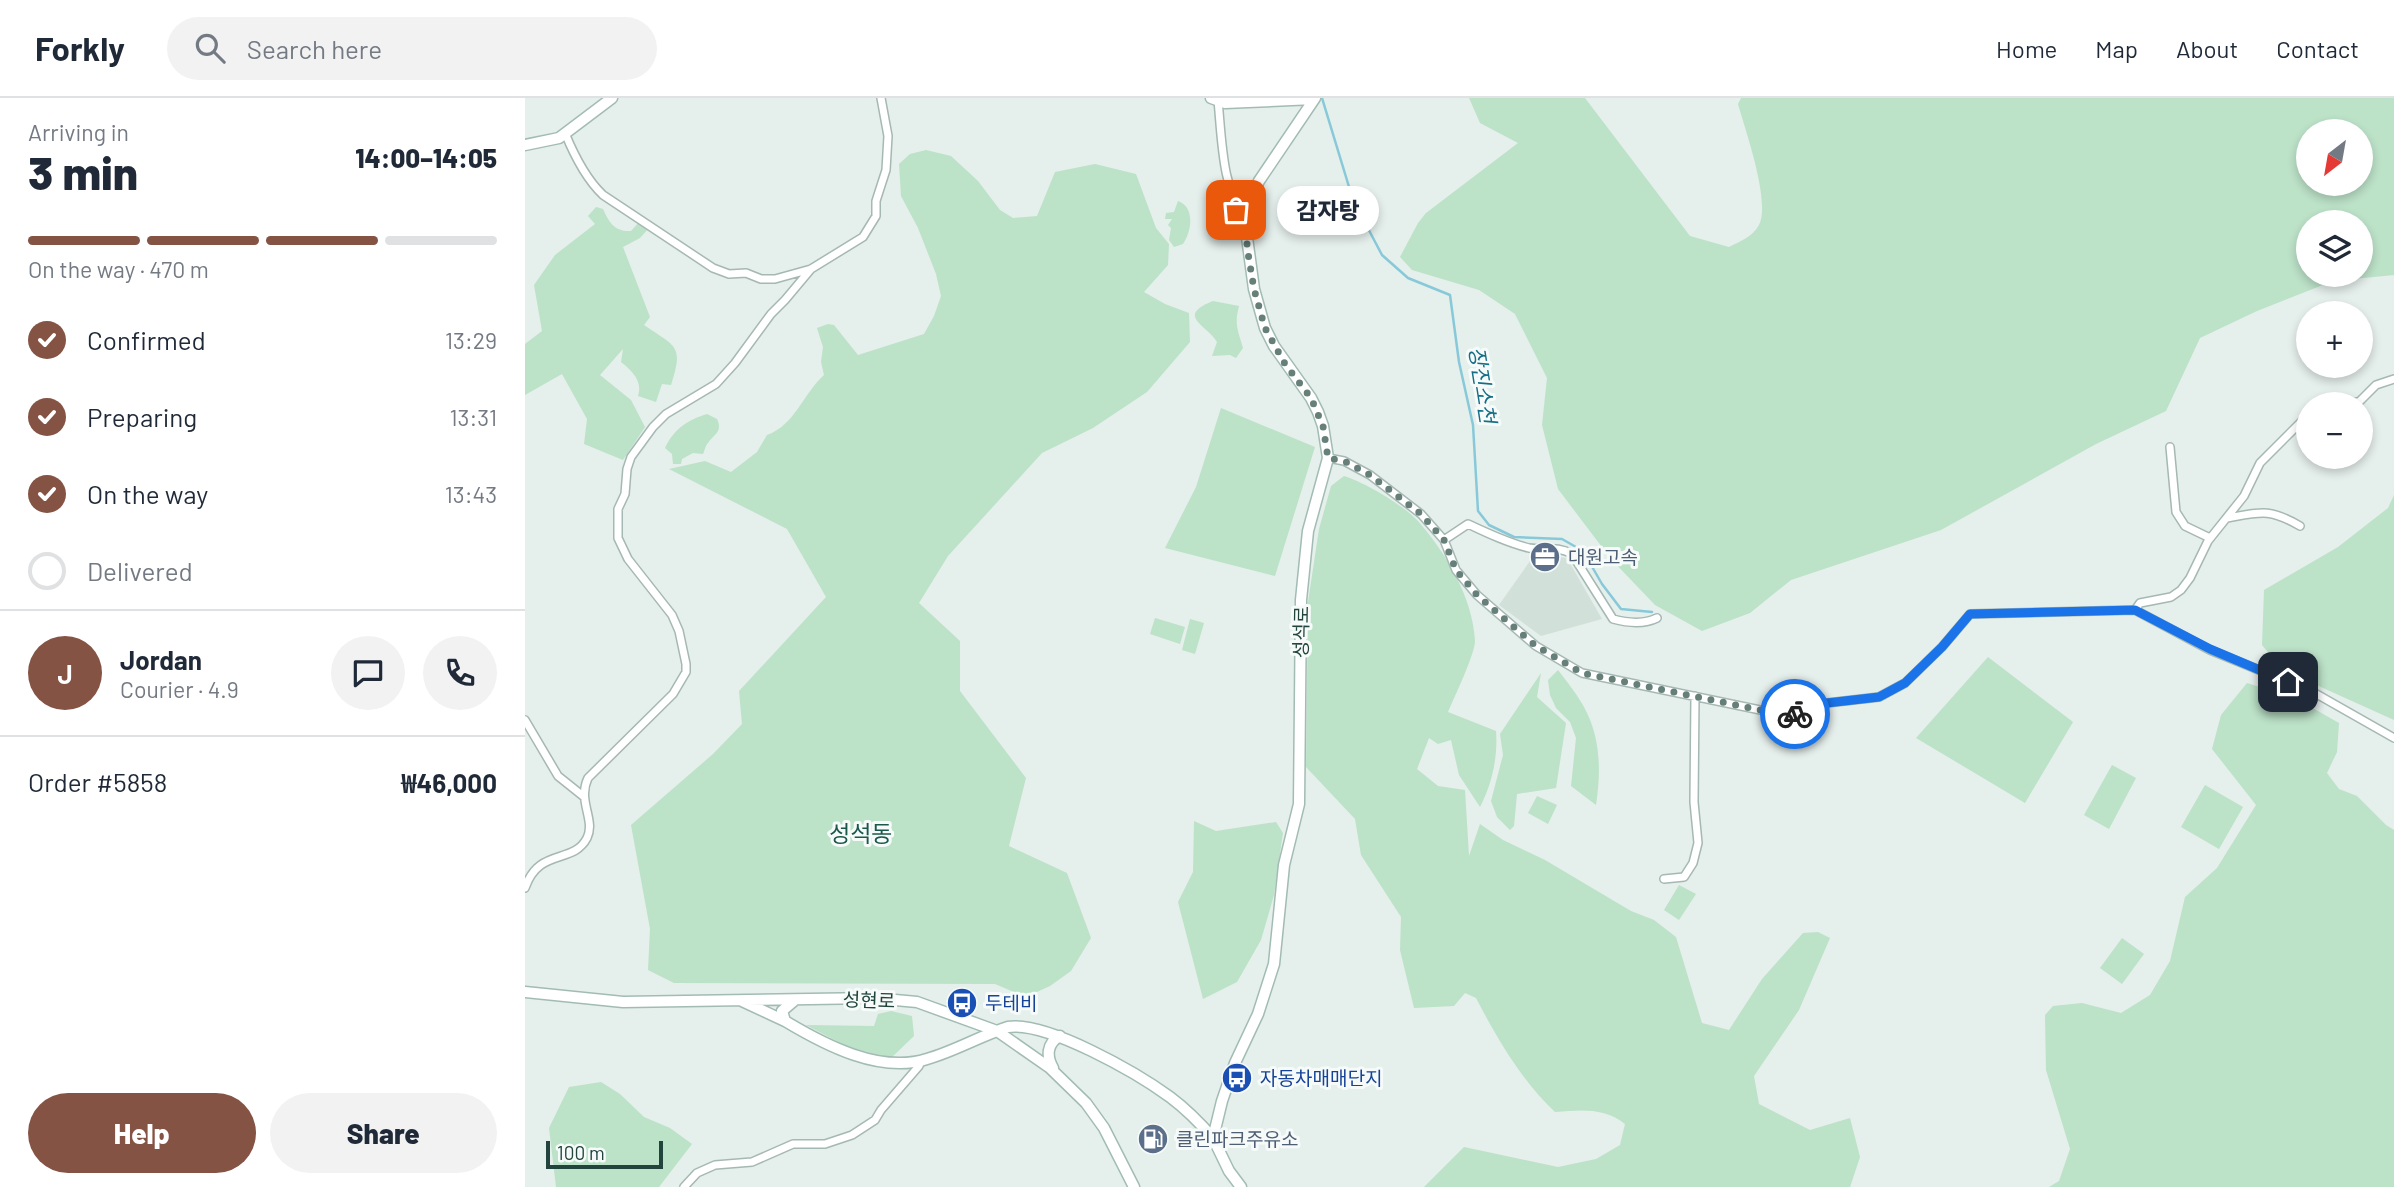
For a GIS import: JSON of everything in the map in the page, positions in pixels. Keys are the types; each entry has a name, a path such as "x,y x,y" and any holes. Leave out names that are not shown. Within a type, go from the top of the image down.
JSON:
{"street":[{"path":"525,145 559,138 612,98"},
{"path":"565,134 594,188 603,195 713,268 729,274 746,273 768,279 811,268 851,246 863,237 873,224 886,170 888,147 881,98"},
{"path":"1247,224 1236,210 1224,166 1215,99 1225,103 1315,99"},
{"name":"성석로","path":"1213,1138 1234,1063 1258,1014 1274,964 1285,865 1299,804 1301,600 1308,531 1328,458 1323,426 1311,398 1279,355 1265,328 1254,289 1247,247 1247,224 1259,181 1315,99"},
{"path":"525,888 529,877 542,862 566,855 579,848 586,840 590,829 583,796 588,778 673,694 685,672 686,664 679,631 672,615 628,559 618,538 618,509 625,494 631,457 666,414 716,384 811,268"},
{"path":"2370,392 2377,385 2394,379"},
{"path":"2135,610 2140,603 2171,597 2181,590 2210,538 2244,496 2260,463 2296,427"},
{"path":"2170,447 2176,512 2185,526 2210,538"},
{"path":"1328,458 1344,461 1379,481 1421,514 1444,540 1456,570 1477,595 1536,646 1582,673 1789,716 1827,703 1879,697 1905,683 1942,647 1970,614 2135,610 2210,649 2313,692 2394,738"},
{"path":"2227,518 2265,512 2280,514 2300,526"},
{"path":"1444,540 1468,524 1495,537 1532,548 1562,548 1572,554 1613,619 1648,622 1657,618"},
{"path":"1664,879 1684,877 1693,863 1698,843 1694,790 1695,696"},
{"path":"525,720 558,776 583,796"},
{"name":"성현로","path":"525,992 623,1002 799,998 873,998 917,1002 997,1031 1057,1074 1086,1103 1104,1128 1134,1187"},
{"path":"785,1021 781,1013 783,1009 799,998"},
{"path":"738,1000 823,1041 876,1061 904,1065 946,1053 1014,1026 1060,1036 1142,1079 1195,1117 1213,1138 1229,1171 1241,1187"},
{"path":"1057,1074 1049,1061 1048,1052 1055,1039 1060,1036"},
{"path":"684,1187 697,1173 715,1165 752,1162 793,1144 825,1144 852,1135 875,1120 921,1061"}],"shaded area":[{"path":"1535,554 1567,558 1602,619 1541,636 1499,605"}],"green space":[{"path":"1469,98 1585,98 1690,236 1729,247 1753,233 1762,214 1756,165 1738,104 1741,98 2394,98 2394,275 2373,277 2373,210 2296,210 2296,287 2318,287 2257,311 2200,338 2166,411 2096,444 1941,530 1791,580 1750,613 1702,631 1655,605 1611,559 1558,489 1542,425 1547,378 1515,314 1479,290 1412,270 1400,257 1426,213 1518,143 1480,123"},
{"path":"926,150 951,156 978,181 1000,210 1013,218 1037,216 1055,172 1095,164 1136,174 1156,228 1169,244 1168,265 1144,292 1189,313 1190,342 1147,392 1093,428 1042,453 948,556 919,603 960,641 960,691 1026,778 1009,846 1067,873 1091,938 1071,971 1050,986 1026,997 995,984 674,983 648,970 650,929 631,825 713,754 742,724 739,691 826,597 787,529 669,469 705,461 731,472 757,452 767,435 792,417 824,375 821,362 823,347 817,328 834,325 858,355 924,334 941,296 936,274 918,228 901,196 899,164 910,154"},
{"path":"1178,201 1187,208 1190,226 1183,244 1174,247 1169,240 1171,228 1168,225 1172,219 1165,219 1166,213 1174,212"},
{"path":"596,207 603,209 610,222 620,230 631,231 640,221 649,228 640,238 623,247 650,317 644,325 670,343 677,354 671,385 662,384 656,402 638,396 638,381 621,362 623,349 600,375 631,400 645,427 623,460 584,444 587,419 562,374 525,395 525,344 542,331 534,285 555,255 595,224 588,216"},
{"path":"1213,301 1239,306 1237,323 1243,348 1236,358 1230,355 1212,356 1217,342 1197,321 1196,311"},
{"path":"1221,408 1315,447 1275,576 1165,548 1196,487"},
{"path":"707,414 717,419 719,427 703,454 693,453 682,459 681,464 673,464 672,454 665,448 669,441 682,426"},
{"path":"1344,476 1383,495 1418,521 1448,562 1469,609 1474,647 1448,712 1496,731 1495,760 1488,789 1480,807 1459,775 1451,740 1438,744 1429,738 1417,769 1438,786 1465,790 1469,856 1480,824 1503,840 1545,860 1631,911 1654,920 1676,937 1702,1023 1729,1030 1762,979 1803,933 1818,932 1830,938 1799,1010 1754,1076 1759,1104 1810,1130 1850,1118 1860,1157 1850,1187 1424,1187 1464,1147 1558,1167 1596,1159 1620,1145 1625,1124 1600,1112 1555,1112 1521,1072 1476,998 1465,993 1454,1006 1414,1008 1400,950 1401,917 1361,855 1355,819 1306,767 1308,602 1319,529 1331,486"},
{"path":"2394,495 2394,720 2283,670 2262,645 2264,590 2338,547 2388,508"},
{"path":"1155,618 1185,627 1180,644 1150,634"},
{"path":"1190,619 1204,623 1195,654 1182,650"},
{"path":"1988,657 2073,722 2025,803 1916,738"},
{"path":"1558,670 1581,702 1594,731 1599,768 1596,805 1571,786 1576,738 1570,722 1556,708 1550,695 1548,680"},
{"path":"1541,673 1537,697 1566,723 1556,788 1517,794 1514,826 1510,830 1497,817 1491,801 1503,755 1500,734"},
{"path":"2247,683 2295,698 2339,723 2337,752 2327,773 2339,789 2357,796 2394,830 2394,1187 2049,1187 2059,1181 2070,1149 2046,1070 2045,1015 2053,1006 2082,1003 2121,1013 2150,995 2170,961 2185,897 2217,868 2256,805 2212,749 2221,715"},
{"path":"2112,765 2136,778 2109,829 2084,815"},
{"path":"2205,785 2243,807 2219,849 2181,827"},
{"path":"1537,796 1557,805 1548,824 1528,813"},
{"path":"1194,821 1216,831 1276,822 1283,833 1274,895 1261,940 1237,982 1203,999 1178,902 1193,872"},
{"path":"1679,885 1696,894 1679,920 1664,910"},
{"path":"2122,938 2144,954 2122,984 2100,968"},
{"path":"891,1011 912,1016 914,1036 891,1058 848,1047 806,1025 874,1026 878,1014"},
{"path":"601,1082 620,1094 644,1117 670,1128 692,1144 659,1187 556,1187 549,1128 569,1087"}],"waterway":[{"name":"장진소천","path":"1322,98 1353,200 1382,255 1408,278 1450,295 1459,362 1473,425 1478,511 1489,525 1514,537 1562,539 1583,551 1602,584 1621,609 1652,612"}],"way so far":[{"path":"1236,210 1247,224 1247,247 1254,289 1265,328 1285,364 1311,398 1318,412 1327,442 1328,458 1344,461 1370,475 1421,514 1444,540 1456,570 1477,595 1536,646 1582,673 1789,716 1795,714"}],"place":[{"name":"감자탕","path":"1236,210"},
{"name":"대원고속","path":"1545,557"},
{"name":"두테비","path":"962,1003"},
{"name":"자동차매매단지","path":"1237,1078"},
{"name":"클린파크주유소","path":"1153,1139"}],"district":[{"name":"성석동","path":"861,834"}],"route":[{"path":"1795,714 1827,703 1879,697 1905,683 1942,647 1970,614 2135,610 2210,649 2288,682"}]}
